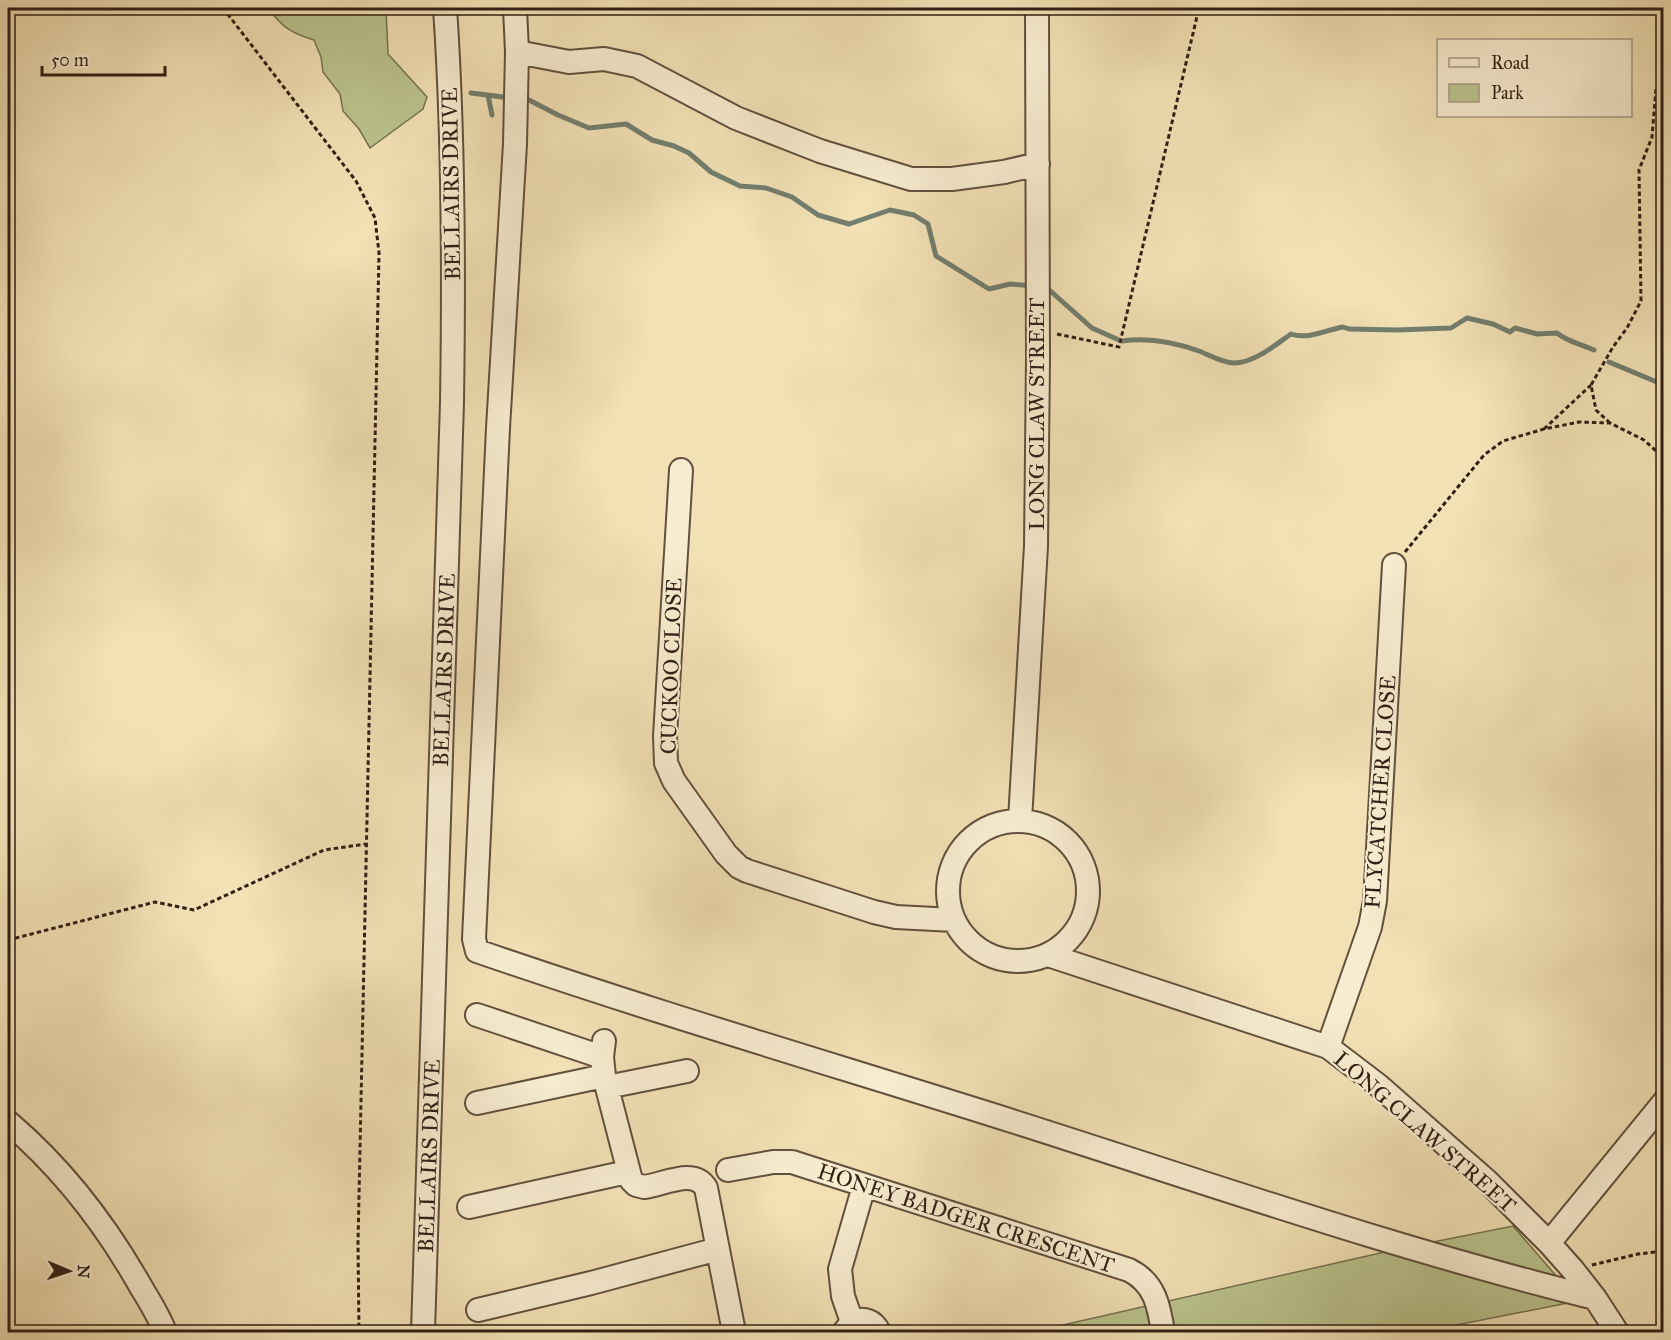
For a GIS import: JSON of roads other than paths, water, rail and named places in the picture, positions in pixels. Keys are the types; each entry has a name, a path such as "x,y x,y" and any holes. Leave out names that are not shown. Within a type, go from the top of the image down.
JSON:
{"street":[{"name":"BELLAIRS DRIVE","path":"423,1332 452,390 451,138 445,8"},
{"path":"515,8 517,52 515,144 498,428 474,939 477,951 623,1000 1336,1225 1516,1279 1595,1298"},
{"name":"LONG CLAW STREET","path":"1020,820 1036,546 1038,8"},
{"path":"517,52 569,62 604,59 637,66 736,118 820,151 911,179 952,179 1004,172 1038,164"},
{"name":"CUCKOO CLOSE","path":"681,470 665,736 666,763 674,781 726,854 739,867 747,871 874,912 896,917 954,920"},
{"name":"FLYCATCHER CLOSE","path":"1328,1047 1370,927 1373,911 1394,565"},
{"path":"1020,820 1043,825 1064,837 1079,855 1087,877 1088,901 1081,923 1067,942 1048,955 1030,961 1012,962 994,957 970,942 954,920 948,897 950,873 960,852 976,835 997,824 1020,820"},
{"name":"LONG CLAW STREET","path":"1048,955 1328,1047 1378,1085 1478,1174 1549,1244 1595,1298 1617,1332"},
{"path":"477,1015 604,1065 687,1071"},
{"path":"477,1103 604,1065"},
{"path":"604,1065 627,1172 633,1183 640,1187 696,1178 706,1188 734,1332"},
{"path":"1549,1244 1664,1102"},
{"path":"8,1122 38,1147 97,1218 132,1271 165,1332"},
{"name":"HONEY BADGER CRESCENT","path":"728,1170 783,1161 1129,1270 1143,1278 1153,1290 1163,1332"},
{"path":"469,1207 627,1172"},
{"path":"864,1186 840,1269 848,1327 858,1320 869,1321 879,1332"},
{"path":"478,1310 718,1249"}],"waterway":[{"path":"471,93 511,98"},
{"path":"488,95 492,115"},
{"path":"527,99 589,128 626,124 652,140 689,153 711,172 740,186 766,188 792,197 818,215 849,224 890,210 914,215 928,224 936,256 989,289 1010,284 1033,286"},
{"path":"1043,287 1092,328 1119,340"},
{"path":"1122,341 1152,340 1171,343 1234,363 1257,357 1291,334 1304,336 1343,327 1397,330 1451,328 1467,318 1493,324 1510,332 1515,328 1537,334 1557,333 1570,341 1594,350"},
{"path":"1609,362 1664,385"}]}
